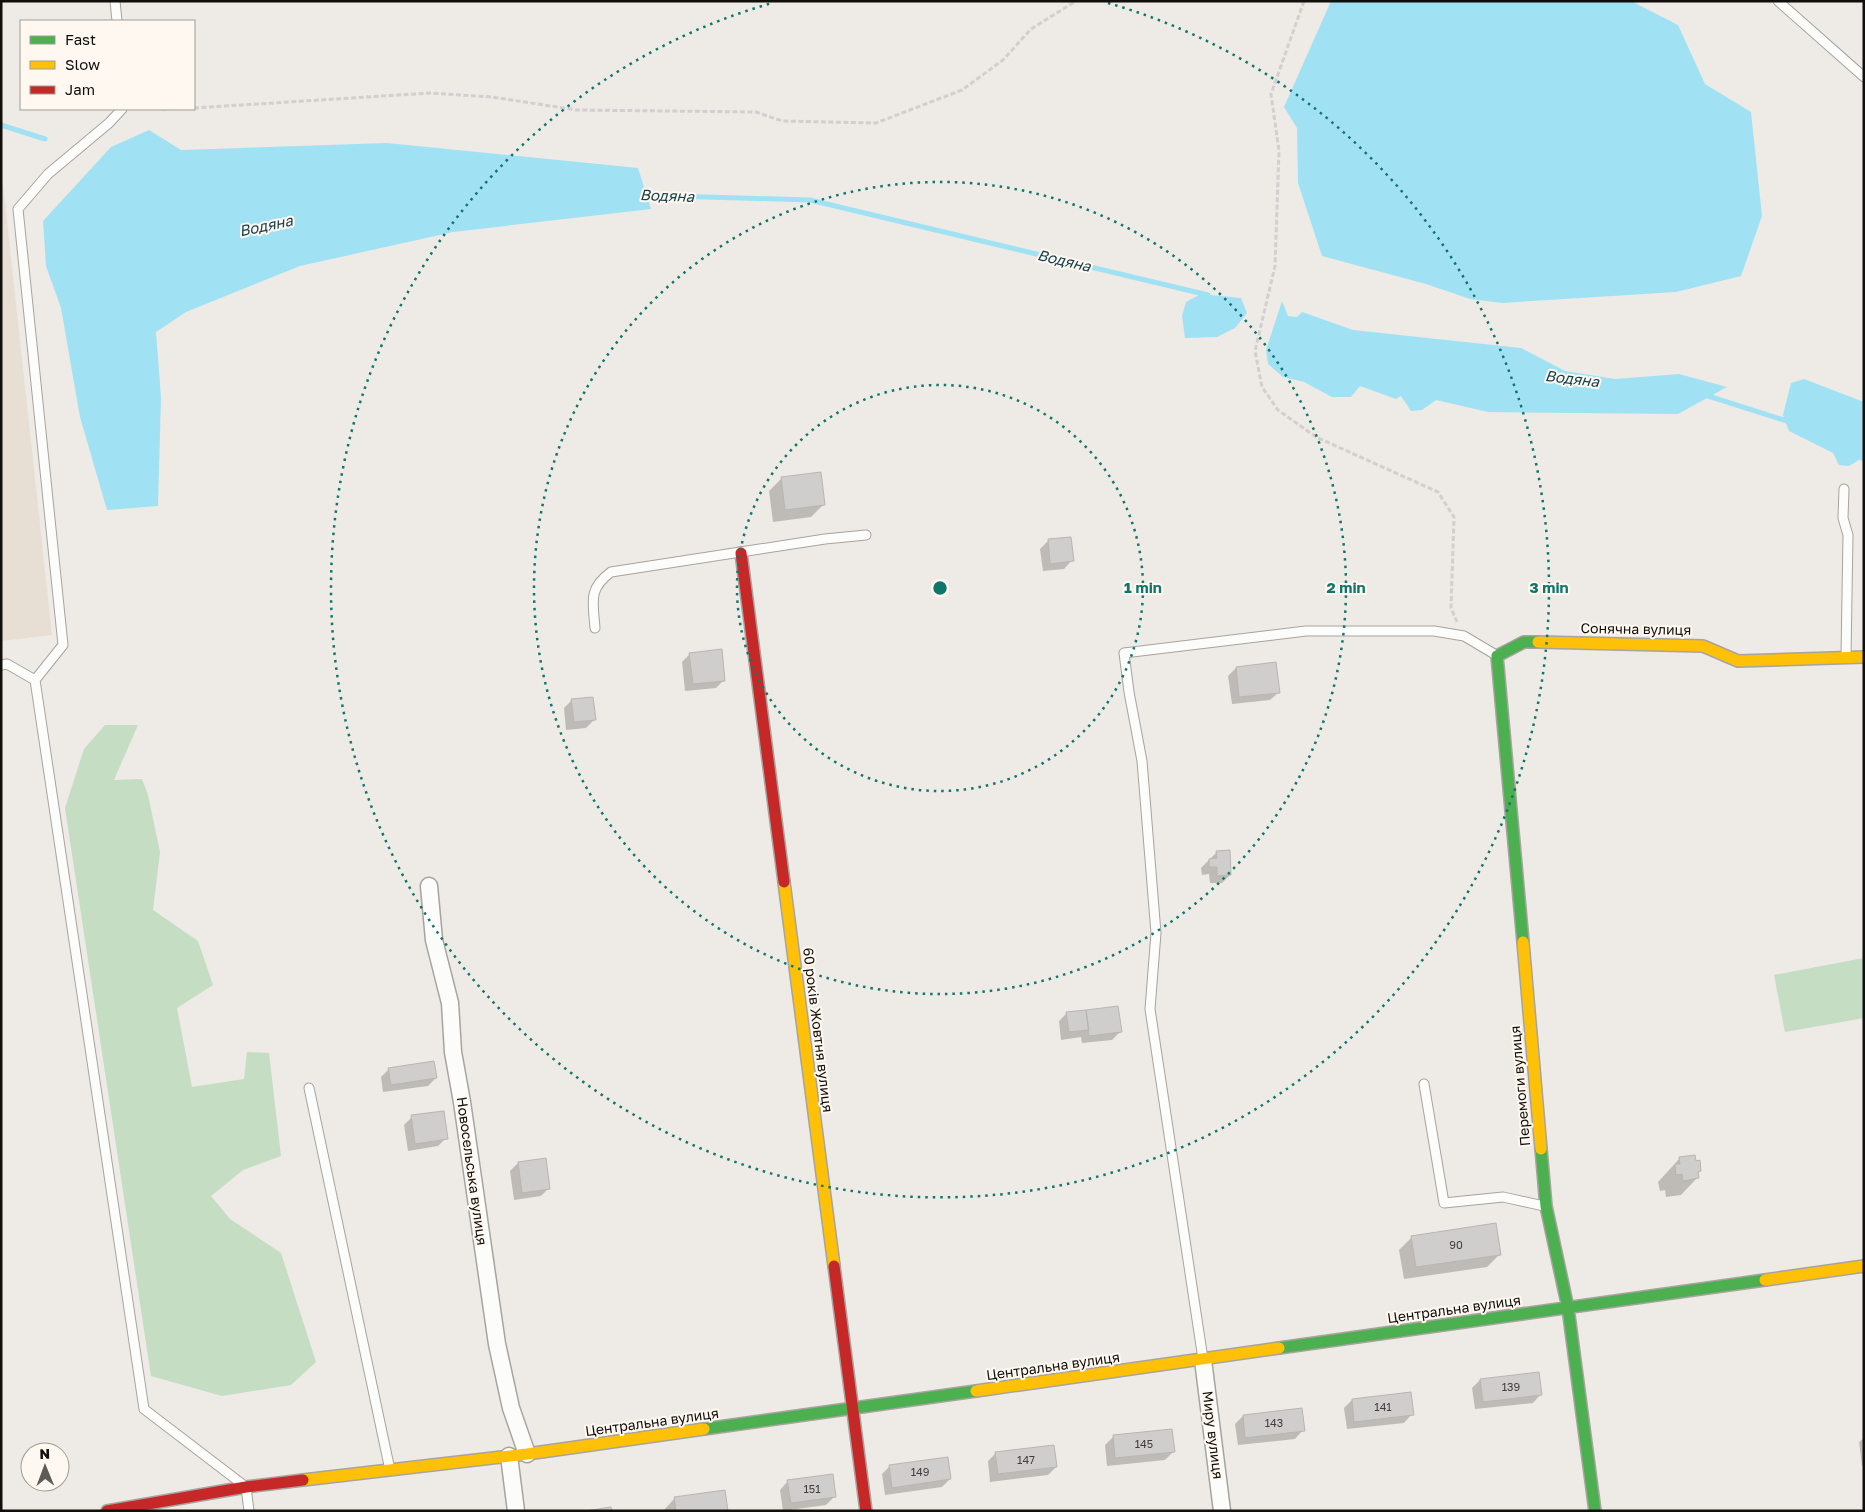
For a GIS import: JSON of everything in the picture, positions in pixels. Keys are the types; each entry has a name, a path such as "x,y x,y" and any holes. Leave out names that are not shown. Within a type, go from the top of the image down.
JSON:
{"street":[{"name":"60 років Жовтня вулиця","path":"741,553 866,1511"},
{"name":"Сонячна вулиця","path":"1497,656 1524,642 1702,646 1738,661 1846,656 1864,657"},
{"name":"Перемоги вулиця","path":"1497,656 1546,1206 1568,1308 1595,1511"},
{"name":"Новосельська вулиця","path":"429,886 434,940 450,1003 453,1052 497,1344 511,1408 527,1454"},
{"name":"Центральна вулиця","path":"107,1511 246,1487 527,1454 1864,1266"},
{"name":"Миру вулиця","path":"1203,1360 1222,1511"},
{"path":"509,1456 516,1511"}],"lane":[{"path":"115,1 117,20"},
{"path":"1778,1 1864,77"},
{"path":"121,110 48,174 18,209 63,645 36,680 144,1410 246,1487 249,1511"},
{"path":"1844,488 1843,518 1848,535 1846,656"},
{"path":"595,628 592,594 600,580 611,572 825,539 866,536"},
{"path":"1203,1360 1150,1009 1156,933 1142,761 1124,653 1306,631 1434,631 1464,636 1497,656"},
{"path":"1,665 7,664 36,680"},
{"path":"1424,1084 1444,1203 1503,1197 1546,1206"},
{"path":"309,1088 390,1470"}],"path":[{"path":"195,108 430,93 492,97 577,110 756,112 782,121 876,123 962,90 1003,60 1032,29 1076,1"},
{"path":"1304,1 1270,94 1279,152 1275,266 1255,351 1262,387 1278,410 1316,437 1438,492 1454,517 1451,608 1464,636"}],"shaded area":[{"path":"1,184 3,184 52,635 1,641"}],"green space":[{"path":"105,725 138,725 114,780 142,779 148,795 160,852 153,910 198,941 213,985 177,1008 192,1087 244,1079 247,1052 269,1053 281,1156 243,1170 211,1196 230,1219 281,1253 316,1362 291,1385 222,1396 151,1376 65,808 84,749"},
{"path":"1864,958 1864,1018 1785,1032 1774,975"}],"water":[{"path":"1331,1 1631,1 1678,25 1705,84 1751,112 1762,216 1741,276 1676,292 1502,303 1470,299 1426,284 1322,256 1298,183 1297,128 1284,107"},
{"path":"149,130 181,150 387,143 638,168 651,209 453,232 300,266 186,312 156,332 161,397 158,506 107,510 80,417 61,308 46,266 43,221 111,147"},
{"path":"1201,294 1241,298 1247,313 1235,328 1217,337 1185,338 1182,316 1186,302"},
{"path":"1282,301 1288,316 1297,317 1302,312 1353,330 1521,348 1565,371 1615,379 1679,374 1727,387 1678,414 1488,412 1436,400 1422,410 1411,411 1401,396 1396,399 1360,386 1351,397 1332,397 1304,382 1283,377 1268,364 1266,350"},
{"path":"1804,379 1864,402 1864,461 1859,460 1849,466 1839,465 1833,453 1789,431 1783,415 1791,383"}],"building":[{"path":"821,472 825,505 785,510 781,477"},
{"path":"1071,537 1074,561 1050,564 1048,539"},
{"path":"722,649 725,681 693,684 689,653"},
{"path":"1276,662 1280,693 1239,697 1236,667"},
{"path":"593,697 596,720 574,722 571,699"},
{"path":"1230,850 1231,875 1217,876 1217,867 1209,867 1209,859 1217,858 1216,851"},
{"path":"1118,1006 1122,1032 1089,1036 1086,1010"},
{"path":"1086,1010 1089,1030 1069,1032 1066,1012"},
{"path":"434,1061 437,1078 391,1085 388,1068"},
{"path":"444,1111 448,1139 415,1144 411,1115"},
{"path":"1695,1155 1696,1161 1700,1160 1701,1171 1698,1172 1699,1178 1683,1181 1682,1174 1676,1175 1675,1164 1680,1164 1679,1157"},
{"path":"546,1158 550,1189 522,1193 518,1162"},
{"path":"1496,1223 1501,1255 1416,1267 1411,1236"},
{"path":"1539,1372 1542,1395 1483,1402 1480,1379"},
{"path":"1411,1392 1414,1415 1354,1422 1352,1399"},
{"path":"1302,1408 1305,1431 1245,1438 1243,1415"},
{"path":"1172,1429 1175,1452 1115,1458 1113,1435"},
{"path":"1054,1445 1057,1467 998,1474 995,1452"},
{"path":"948,1457 951,1479 892,1488 889,1465"},
{"path":"833,1474 836,1497 791,1503 787,1480"},
{"path":"725,1490 728,1511 676,1511 674,1497"},
{"path":"611,1507 612,1511 585,1511"}],"waterway":[{"name":"Водяна","path":"1,125 45,139"},
{"name":"Водяна","path":"640,195 810,200 1208,295"},
{"name":"Водяна","path":"1705,395 1790,422"}],"traffic: fast":[{"path":"1523,942 1497,656 1524,642 1538,642"},
{"path":"1541,1149 1546,1206 1568,1308 1595,1511"},
{"path":"1279,1348 1765,1280"},
{"path":"704,1429 976,1391"}],"traffic: slow":[{"path":"1538,642 1703,646 1738,661 1864,657"},
{"path":"784,882 834,1266"},
{"path":"1523,942 1541,1149"},
{"path":"1765,1280 1864,1266"},
{"path":"976,1391 1279,1348"},
{"path":"303,1480 527,1454 704,1429"}],"traffic: jam":[{"path":"741,553 784,882"},
{"path":"834,1266 866,1511"},
{"path":"107,1511 246,1487 303,1480"}]}
